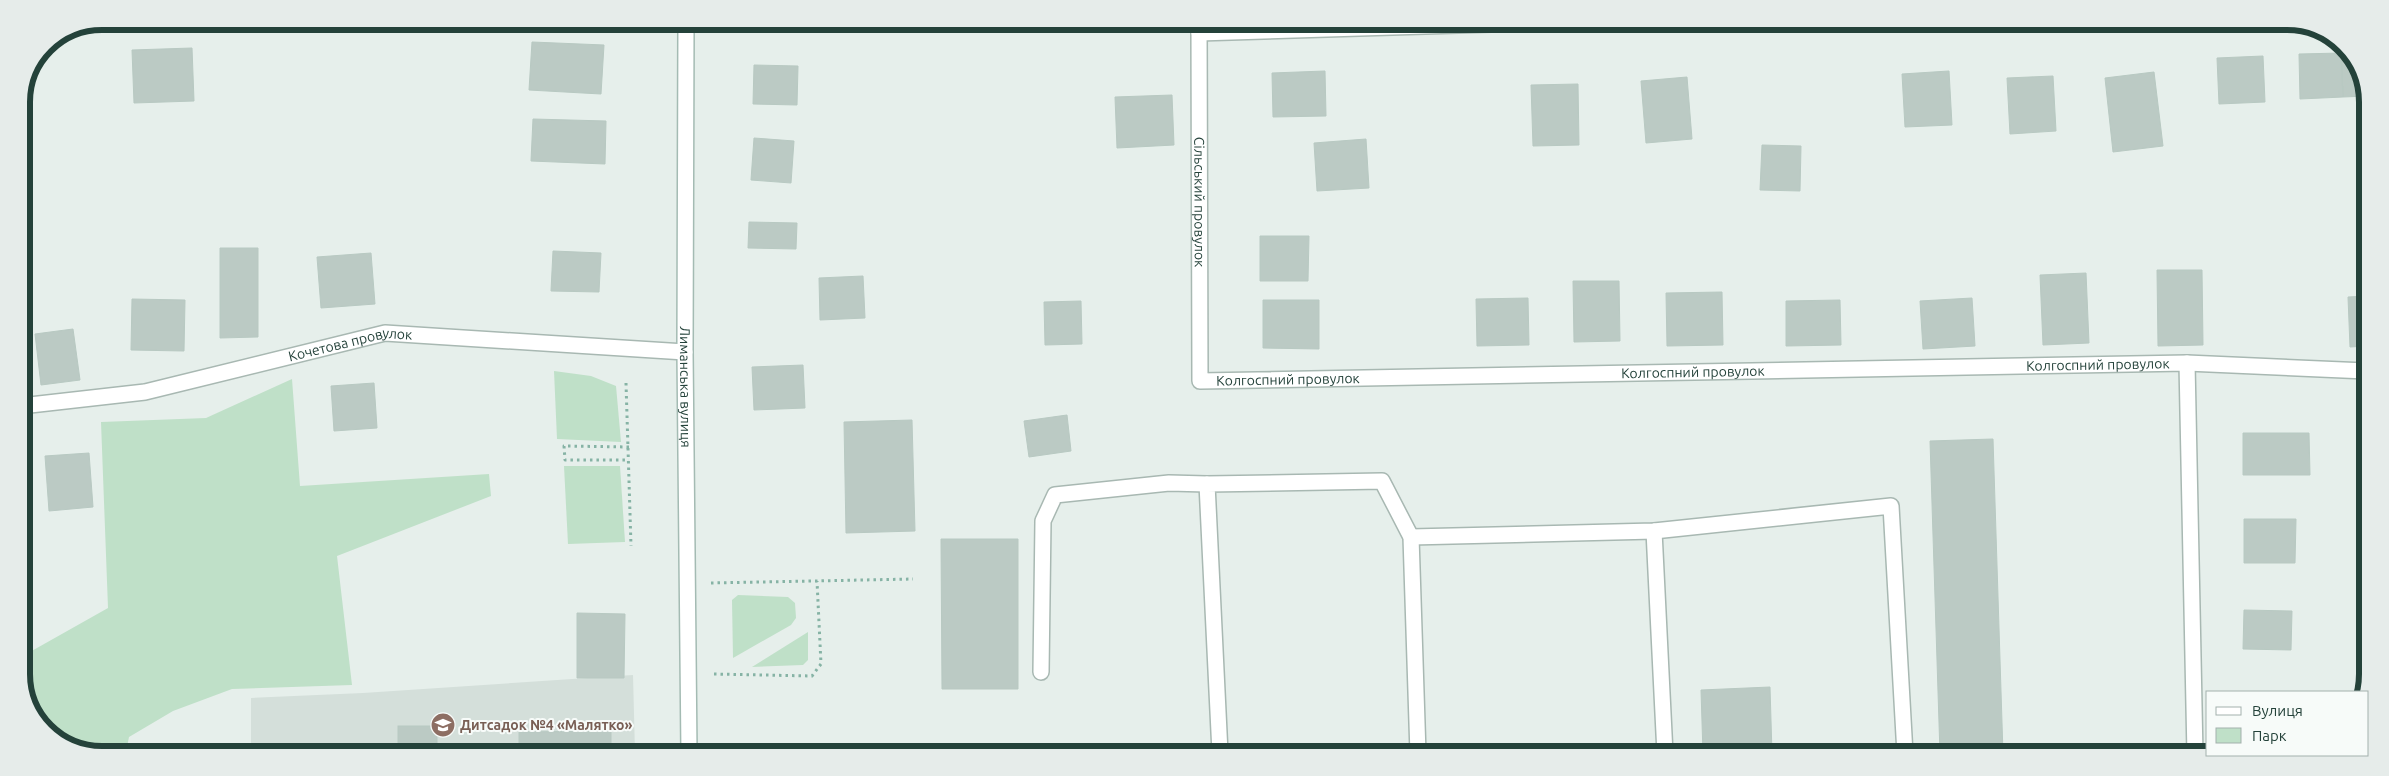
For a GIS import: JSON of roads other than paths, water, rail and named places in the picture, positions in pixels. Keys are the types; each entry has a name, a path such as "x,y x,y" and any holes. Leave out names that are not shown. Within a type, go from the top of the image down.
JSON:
{"street":[{"name":"Лиманська вулиця","path":"686,30 685,352 689,746"},
{"name":"Сільський провулок","path":"1199,30 1200,381"},
{"name":"Кочетова провулок","path":"30,405 145,392 385,333 685,352"},
{"name":"Колгоспний провулок","path":"2187,363 2195,746"},
{"name":"Колгоспний провулок","path":"1200,381 2187,363 2359,371"},
{"path":"1041,672 1043,521 1055,494 1169,484 1382,481 1411,537 1418,746"},
{"path":"1207,484 1220,746"},
{"path":"1411,537 1654,531 1891,506 1905,746"},
{"path":"1654,531 1665,746"}],"place":[{"name":"Дитсадок №4 «Малятко»","path":"443,725"}]}
